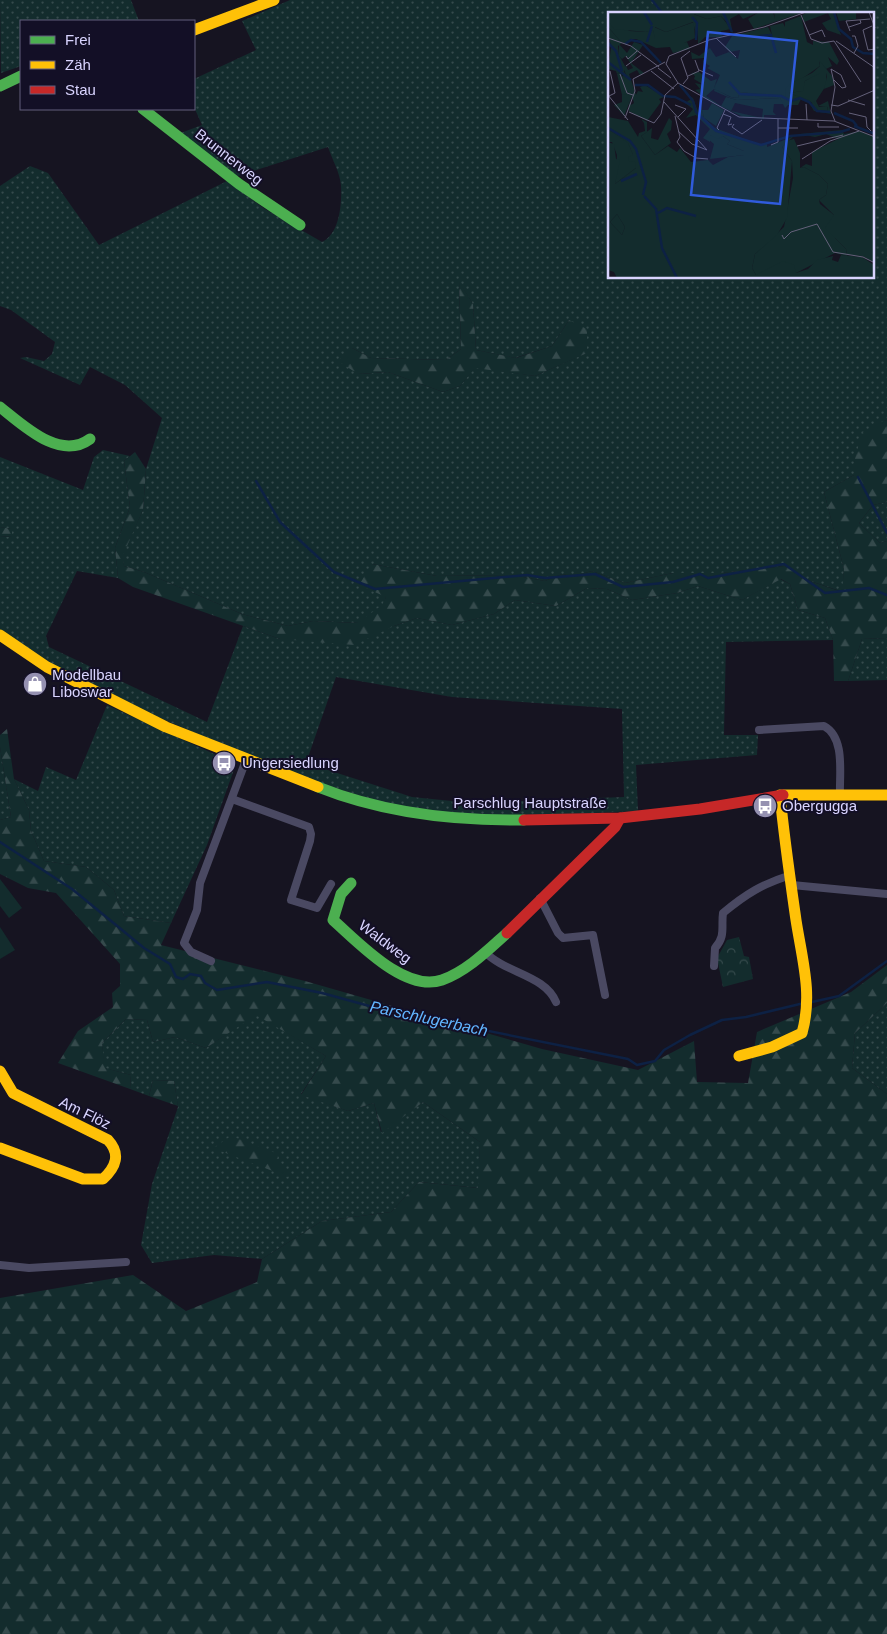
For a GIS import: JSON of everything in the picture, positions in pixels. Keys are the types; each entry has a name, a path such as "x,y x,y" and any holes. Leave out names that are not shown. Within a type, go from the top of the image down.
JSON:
{"street":[{"path":"195,30 274,0"},
{"path":"0,86 20,76"},
{"name":"Brunnerweg","path":"144,110 267,206 300,225"},
{"path":"0,407 28,429 57,445 78,448 84,446 90,439"},
{"name":"Parschlug Hauptstraße","path":"0,635 46,667 166,727 330,792 394,810 458,818 498,820 620,818 700,809 780,795 887,795"},
{"path":"759,730 824,726 830,730 839,749 840,796"},
{"path":"211,962 191,952 184,943 197,910 200,883 246,760"},
{"path":"739,1056 772,1047 802,1033 807,1019 808,1002 780,795"},
{"path":"232,798 309,827 310,841 291,900 317,908 332,884"},
{"name":"Waldweg","path":"351,882 341,894 334,920 377,957 410,979 429,983 439,981 449,978 486,952 615,827 620,818"},
{"path":"714,966 715,948 721,941 724,932 723,913 750,891 764,884 792,880 887,894"},
{"path":"540,898 558,933 564,938 593,935 605,995"},
{"path":"486,952 495,962 545,986 556,1002"},
{"name":"Am Flöz","path":"0,1071 13,1093 108,1140 116,1147 118,1156 112,1171 103,1179 83,1178 0,1148"},
{"path":"0,1265 29,1268 126,1262"}],"green space":[{"path":"0,0 131,0 139,20 20,20 20,66 1,73"},
{"path":"290,0 887,0 887,421 885,420 854,462 854,475 824,492 844,569 843,592 810,581 785,566 720,573 673,573 625,583 592,571 573,576 562,574 545,581 512,575 437,576 372,564 386,597 383,605 359,623 313,621 288,626 242,614 144,572 124,566 122,555 143,510 146,469 162,418 125,385 90,367 80,385 20,358 26,357 44,361 52,354 55,342 11,310 0,306 0,186 30,166 48,173 99,245 227,181 265,209 322,242 333,232 340,209 341,185 328,147 235,177 178,134 202,125 195,109 195,79 256,50 242,21","holes":["459,282 473,304 476,350 515,358 552,346 569,320 586,353 535,376 475,367 460,386 443,392 388,372 358,374 352,348 371,358 446,360 461,349"]},
{"path":"459,281 473,304 476,350 516,358 552,346 569,320 587,329 587,353 535,376 475,368 460,386 443,392 388,372 358,374 338,361 352,348 371,358 446,360 461,349"},
{"path":"885,420 887,421 887,502 873,505 859,523 880,543 887,541 887,638 862,639 848,681 834,681 833,640 825,618 798,610 790,584 781,579 742,600 698,586 677,593 632,600 607,589 587,588 556,606 515,600 494,614 452,625 417,618 394,626 354,645 280,639 133,587 118,578 115,548 130,507 124,461 135,452 146,469 143,510 123,555 124,566 144,572 242,614 288,626 313,621 358,623 382,605 386,597 359,585 372,564 437,576 512,575 545,581 562,574 573,576 592,571 625,583 673,573 720,573 785,566 810,581 842,592 844,569 824,492 854,475 854,462 862,433"},
{"path":"103,450 130,456 124,461 130,507 115,548 118,578 77,571 46,636 49,647 207,722 243,626 280,639 394,626 417,618 452,625 494,614 515,600 556,606 587,588 607,589 632,600 677,593 698,586 742,600 780,579 790,584 798,610 825,618 833,640 726,642 724,735 758,735 757,755 636,765 638,811 494,817 404,809 299,777 120,701 69,675 0,630 0,536 12,537 11,529 0,527 0,457 83,490 94,457","holes":["336,677 452,697 622,709 624,797 472,803 412,797 306,763"]},
{"path":"887,502 887,541 880,543 859,523 873,505"},
{"path":"0,527 12,529 12,537 0,536"},
{"path":"887,638 887,680 848,681 862,639"},
{"path":"107,705 236,764 207,845 171,923 124,916 114,890 86,867 44,861 31,831 29,810 14,779 38,791 46,767 76,780"},
{"path":"7,729 14,779 29,810 31,831 44,861 86,867 114,890 124,916 171,923 161,945 305,981 542,1049 638,1070 694,1041 697,1082 748,1083 757,1032 851,992 887,965 887,1003 855,1033 852,1068 887,1094 887,1634 0,1634 0,1298 133,1275 186,1311 257,1282 262,1259 322,1221 391,1212 419,1182 478,1188 480,1142 423,1102 382,1133 374,1103 348,1111 301,1095 326,1056 256,1015 206,1048 175,1037 153,1042 147,1020 126,1019 102,1043 105,1068 131,1075 130,1089 58,1063 78,1031 113,1007 112,993 120,986 120,964 56,893 28,888 0,874 0,820 11,817 0,747 0,735"},
{"path":"0,747 11,817 0,820"},
{"path":"0,879 22,908 9,918 0,906"},
{"path":"0,927 15,950 0,959"},
{"path":"739,937 744,956 749,957 753,979 723,987 717,958 727,940"},
{"path":"887,1003 887,1094 852,1068 855,1033"},
{"path":"256,1014 326,1056 301,1094 348,1111 374,1103 381,1132 423,1102 480,1142 479,1188 419,1182 391,1212 322,1221 262,1259 214,1255 152,1263 141,1245 152,1184 178,1107 174,1081 153,1080 149,1096 130,1089 131,1075 104,1068 102,1043 126,1019 147,1020 153,1042 175,1037 206,1048"},
{"path":"153,1080 174,1081 178,1106 149,1096"},
{"path":"231,1136 276,1153 288,1177 213,1148"}],"waterway":[{"path":"652,0 661,12"},
{"path":"858,477 887,533"},
{"path":"256,481 280,522 334,572 375,589 527,575 545,578 595,574 623,587 673,582 700,574 708,578 784,564 825,593 869,588 887,595"},
{"name":"Parschlugerbach","path":"0,842 72,889 144,948 170,964 176,977 183,979 190,974 201,976 205,983 217,990 267,982 322,993 384,1010 628,1059 637,1065 655,1061 664,1050 722,1020 746,1017 804,1003"},
{"name":"Parschlugerbach","path":"812,1002 839,996 887,961"}],"traffic: fast":[{"path":"0,86 20,76"},
{"path":"144,110 239,184 300,225"},
{"path":"0,407 31,431 55,444 79,445 90,439"},
{"path":"318,787 368,803 419,814 471,819 524,820"},
{"path":"351,883 341,894 333,920 383,963 398,973 413,979 428,982 442,980 451,976 477,959 507,933"}],"traffic: slow":[{"path":"195,30 274,0"},
{"path":"0,635 47,667 166,727 318,787"},
{"path":"739,1056 772,1047 802,1033 805,1019 807,990 780,795"},
{"path":"783,795 887,795"},
{"path":"0,1071 13,1093 108,1140 116,1155 114,1165 103,1179 83,1179 0,1148"}],"traffic: jam":[{"path":"524,820 620,818 700,809 783,795"},
{"path":"507,933 615,827 620,818"}],"place":[{"name":"Modellbau Liboswar","path":"35,684"},
{"name":"Ungersiedlung","path":"224,763"},
{"name":"Obergugga","path":"765,806"}]}
